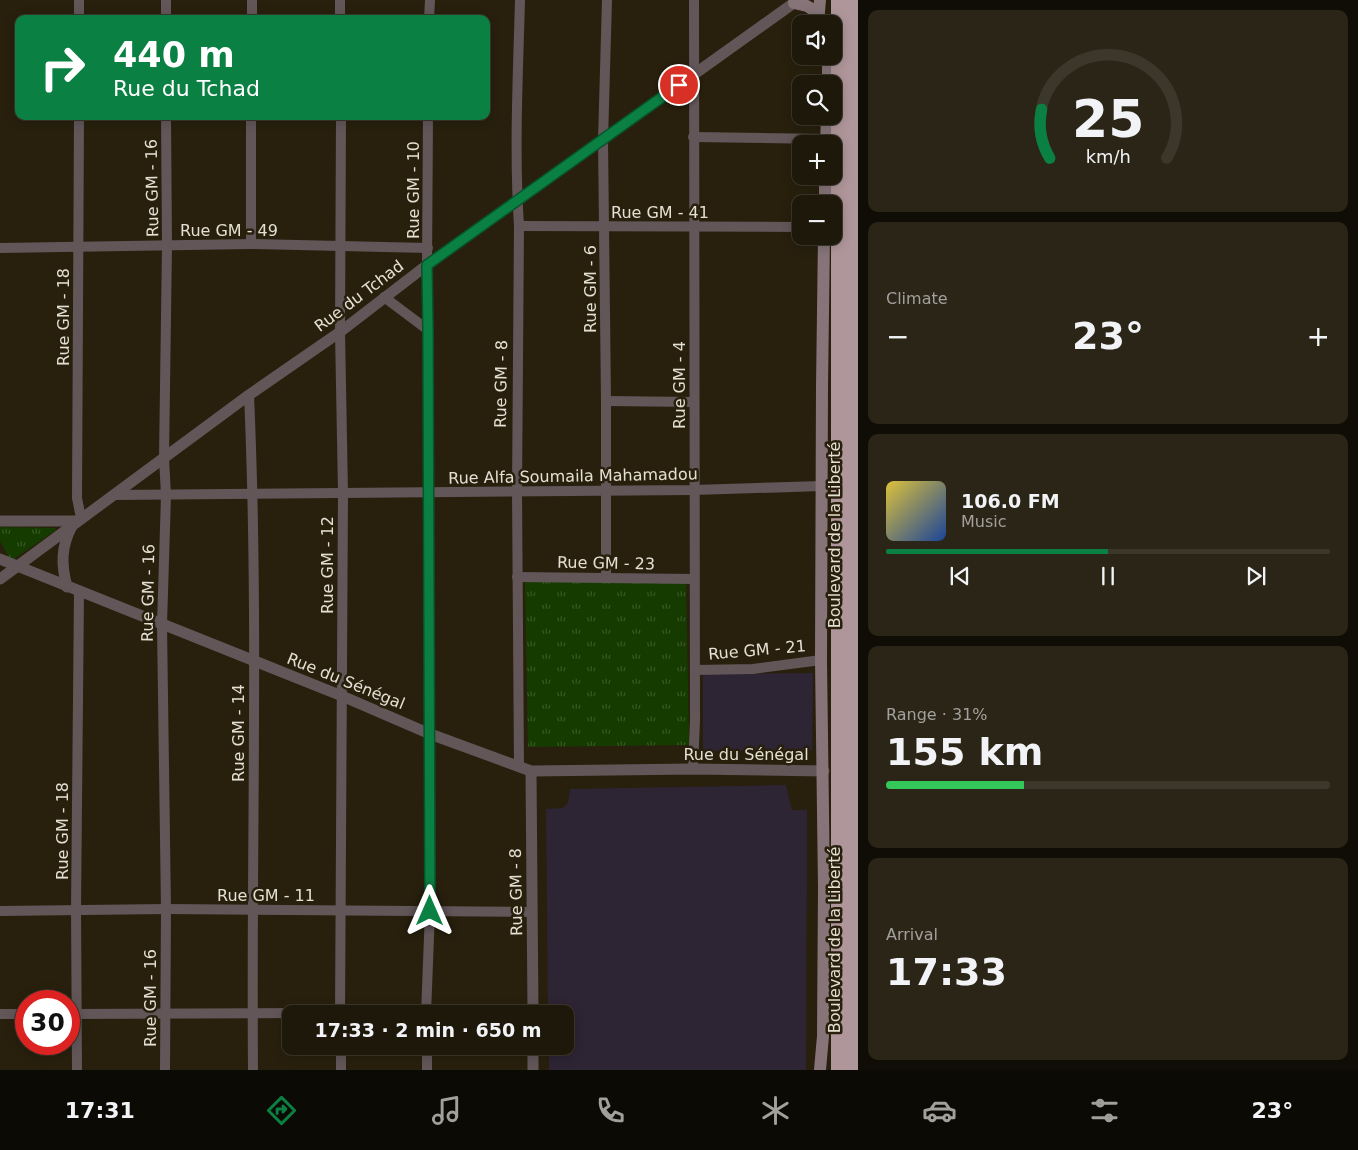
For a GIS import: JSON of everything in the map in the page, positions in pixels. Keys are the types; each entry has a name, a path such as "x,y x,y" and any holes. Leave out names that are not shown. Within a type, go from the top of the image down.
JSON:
{"highway":[{"name":"Boulevard de la Liberté","path":"838,0 838,1070"},
{"name":"Boulevard de la Liberté","path":"851,0 851,1070"}],"main road":[{"path":"827,15 828,0"},
{"path":"796,2 819,12"},
{"name":"Boulevard de la Liberté","path":"820,1070 823,1036 822,486 824,245"}],"street":[{"path":"79,0 79,15"},
{"path":"166,0 166,15"},
{"path":"252,0 252,15"},
{"path":"340,0 340,15"},
{"path":"429,15 430,0"},
{"name":"Rue GM - 8","path":"519,767 517,492 519,226 517,200 520,0"},
{"name":"Rue GM - 6","path":"606,577 603,140 607,0"},
{"name":"Rue GM - 4","path":"693,769 695,670 694,0"},
{"name":"Rue du Tchad","path":"0,579 249,395 340,332 427,265 796,2"},
{"name":"Rue GM - 18","path":"77,521 79,120"},
{"name":"Rue GM - 16","path":"165,1070 166,909 162,625 166,495 164,458 167,245 166,120"},
{"path":"251,120 251,244"},
{"name":"Rue GM - 12","path":"340,1005 343,493 340,332 341,120"},
{"name":"Rue GM - 10","path":"426,1005 430,911 428,120"},
{"path":"693,138 792,141"},
{"name":"Rue GM - 41","path":"519,226 792,227"},
{"name":"Rue GM - 49","path":"0,248 251,244 428,248"},
{"path":"384,297 428,330"},
{"name":"Rue GM - 14","path":"249,395 253,494 254,661 253,1070"},
{"path":"606,401 694,402"},
{"name":"Rue Alfa Soumaila Mahamadou","path":"114,495 694,490 822,486"},
{"path":"0,522 77,521 64,547 62,560 67,587"},
{"name":"Rue du Sénégal","path":"0,559 342,696 430,734 531,771 693,769 824,771"},
{"name":"Rue GM - 23","path":"517,577 694,579"},
{"name":"Rue GM - 18","path":"74,990 79,592"},
{"name":"Rue GM - 21","path":"695,670 753,669 822,660"},
{"name":"Rue GM - 8","path":"531,771 533,1005"},
{"name":"Rue GM - 11","path":"0,911 166,909 532,912"},
{"path":"0,1014 15,1014"},
{"path":"80,1014 282,1014"},
{"name":"Rue GM - 18","path":"76,1055 77,1070"},
{"path":"341,1055 341,1070"},
{"path":"427,1055 427,1070"},
{"path":"533,1055 533,1070"}],"shaded area":[{"path":"813,673 812,751 703,751 703,674"},
{"path":"786,785 792,810 807,810 806,1070 549,1070 549,1055 574,1055 574,1005 548,1005 546,809 563,808 568,803 570,789"}],"green space":[{"path":"0,527 55,528 56,530 11,561 0,541"},
{"path":"686,580 689,745 528,747 525,582"}],"route":[{"path":"430,911 427,265 679,85"}]}
